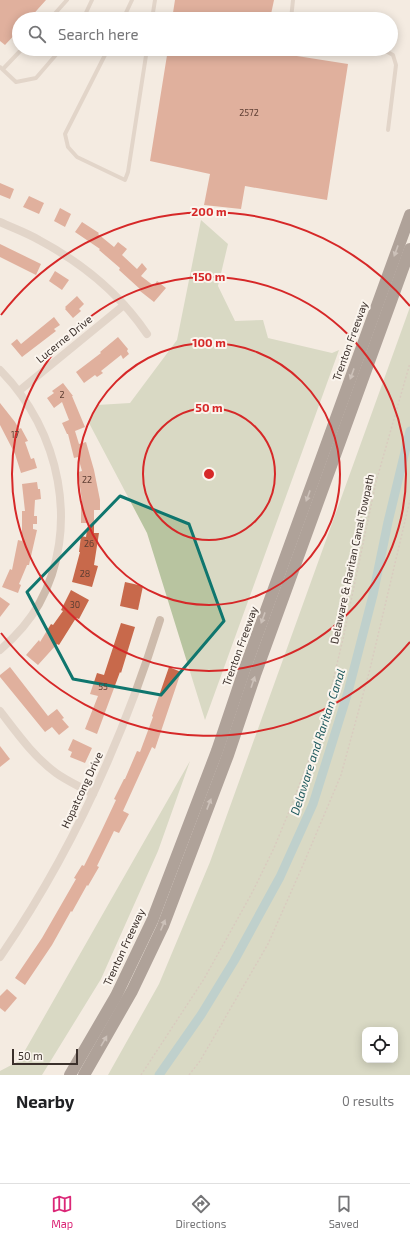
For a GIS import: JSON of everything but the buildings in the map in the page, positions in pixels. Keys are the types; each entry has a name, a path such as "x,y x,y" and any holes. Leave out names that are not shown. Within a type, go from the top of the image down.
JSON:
{"highway":[{"name":"Trenton Freeway","path":"70,1075 116,996 152,921 217,750 244,671 410,215"},
{"path":"84,1075 132,991 163,926 228,755 255,675 410,249"}],"street":[{"path":"0,222 38,239 72,260 99,280 124,305 147,334"},
{"name":"Lucerne Drive","path":"19,390 124,305"},
{"path":"0,370 19,390 30,407 49,446 59,488 61,510 58,553 53,572 39,605 28,621 0,650"},
{"name":"Hopatcong Drive","path":"0,957 27,916 61,858 93,794 122,730 147,662 160,620"},
{"path":"0,711 31,750 43,762 56,773 93,794"}],"lane":[{"path":"56,12 67,0"},
{"path":"86,12 92,0"},
{"path":"126,12 132,0"},
{"path":"153,12 155,0"},
{"path":"292,12 293,0"},
{"path":"14,56 1,68 16,82 36,78 55,56"},
{"path":"104,56 65,134 68,147 77,157 124,180 128,172 146,56"},
{"path":"388,130 396,65 393,56"}],"path":[{"name":"Delaware & Raritan Canal Towpath","path":"141,1075 208,973 253,891 274,848 316,741 327,706 343,639 376,482 410,363"},
{"path":"189,1075 200,1061 268,944 341,775 370,669 410,500"}],"highlighted area":[{"path":"120,496 189,524 224,621 161,695 73,679 27,592"}],"green space":[{"path":"201,220 228,244 218,286 235,321 263,320 268,338 332,353 339,350 205,720 147,533 89,423 97,405 130,403 177,340"},
{"path":"410,307 410,1075 108,1075 159,984 210,862"},
{"path":"190,761 158,851 101,979 42,1075 0,1075 0,1071 19,1061"}],"waterway":[{"name":"Delaware and Raritan Canal","path":"159,1075 201,1015 234,961 280,877 313,804 348,692 373,595 388,522 410,431"}]}
